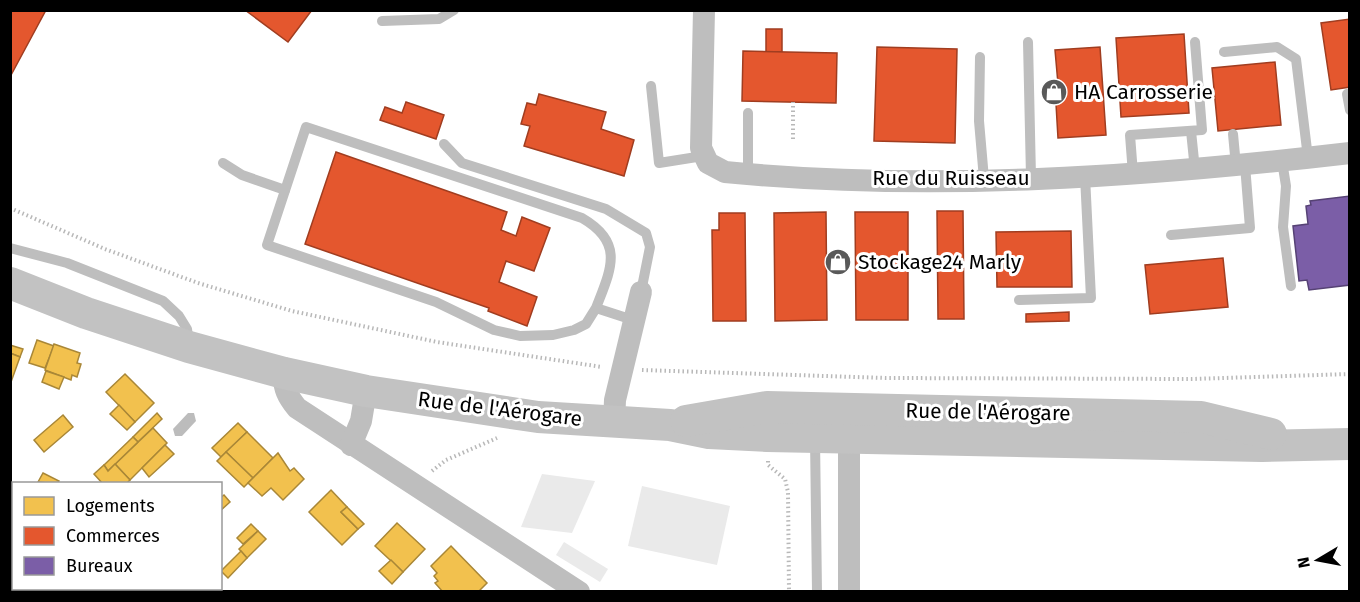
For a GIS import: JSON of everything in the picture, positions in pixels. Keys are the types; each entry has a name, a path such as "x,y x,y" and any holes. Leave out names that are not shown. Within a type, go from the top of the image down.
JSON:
{"main road":[{"name":"Rue de l'Aérogare","path":"10,283 86,313 189,347 284,373 366,391 514,414 670,425 709,434 767,436 815,423"},
{"name":"Rue de l'Aérogare","path":"670,425 753,408 815,423 1262,446 1305,443 1350,444"}],"street":[{"path":"703,156 700,137 704,10"},
{"name":"Rue du Ruisseau","path":"703,156 715,169 748,174 874,179 984,179 1085,177 1195,170 1350,153"},
{"path":"614,422 622,368 641,292"},
{"path":"284,373 283,383 287,396 297,408 579,591"},
{"path":"351,445 361,422 366,391"},
{"path":"849,424 849,591"}],"lane":[{"path":"382,21 439,19 454,10"},
{"path":"1028,42 1031,177"},
{"path":"1133,174 1130,135 1202,130 1195,42"},
{"path":"1224,52 1277,47 1296,58 1308,158"},
{"path":"980,57 979,121 984,179"},
{"path":"651,86 659,163 703,156"},
{"path":"1347,94 1350,110"},
{"path":"748,113 748,174"},
{"path":"306,127 582,218 600,229 612,250 608,275 596,308 586,324 574,330 553,335 520,336 494,330 436,302 267,245 306,127"},
{"path":"1191,131 1195,170"},
{"path":"1171,235 1250,228 1233,134"},
{"path":"444,144 462,163 606,209 646,232 650,247 641,292"},
{"path":"1282,161 1286,186 1283,227 1291,286"},
{"path":"223,163 242,175 285,190"},
{"path":"1019,300 1091,298 1085,177"},
{"path":"10,248 67,263 163,301 179,316 187,329 189,347"},
{"path":"596,308 633,320"},
{"path":"815,423 817,591"}],"path":[{"path":"792,139 793,102"},
{"path":"10,208 105,249 198,283 292,311 437,342 585,365 886,378 1192,379 1350,375"},
{"path":"420,489 438,464 507,434 511,430 514,414"},
{"path":"767,436 768,465 785,479 788,492 789,591"}],"shaded area":[{"path":"188,413 194,413 196,421 182,436 175,436 173,429"},
{"path":"542,474 595,481 572,533 521,527"},
{"path":"642,486 730,506 717,565 628,546"},
{"path":"564,542 608,569 600,582 556,555"}],"building: Logements":[{"path":"37,340 54,346 45,368 29,363"},
{"path":"54,344 80,353 77,363 81,364 77,377 72,375 71,380 45,370"},
{"path":"10,345 23,349 20,357 10,353"},
{"path":"10,353 20,357 11,382 10,382"},
{"path":"46,371 64,377 59,389 42,382"},
{"path":"125,374 154,403 135,422 106,392"},
{"path":"119,405 135,422 127,430 110,414"},
{"path":"157,413 162,419 138,442 133,437"},
{"path":"63,415 73,427 44,452 34,440"},
{"path":"238,423 247,432 221,457 212,448"},
{"path":"153,428 167,443 130,480 115,464"},
{"path":"247,432 273,458 253,478 226,452"},
{"path":"133,437 138,442 108,471 104,465"},
{"path":"165,445 174,454 149,477 142,468"},
{"path":"226,452 253,478 244,487 217,461"},
{"path":"278,453 290,471 294,468 304,479 283,500 271,488 262,496 248,483"},
{"path":"115,464 130,480 128,482 101,482 94,474 104,465 108,471"},
{"path":"43,473 59,481 58,482 38,482"},
{"path":"331,490 347,507 341,512 358,529 342,545 309,512"},
{"path":"224,495 230,502 222,509"},
{"path":"347,507 364,524 358,529 341,512"},
{"path":"397,523 425,549 403,572 375,546"},
{"path":"251,524 258,531 243,544 237,538"},
{"path":"258,531 266,539 247,558 239,549"},
{"path":"451,546 487,583 478,592 443,592 435,583 438,581 434,576 437,573 431,566"},
{"path":"241,551 247,558 228,578 222,570"},
{"path":"391,560 403,572 392,584 379,571"}],"building: Commerces":[{"path":"10,10 46,10 10,77"},
{"path":"245,10 312,10 288,42"},
{"path":"1350,19 1350,87 1331,90 1321,23"},
{"path":"766,29 782,29 782,52 766,52"},
{"path":"1184,34 1189,113 1121,117 1116,38"},
{"path":"877,47 957,49 955,143 874,141"},
{"path":"1100,47 1106,135 1058,138 1056,104 1047,91 1058,84 1055,50"},
{"path":"743,51 837,53 836,103 742,101"},
{"path":"1275,62 1281,125 1218,131 1212,68"},
{"path":"539,94 606,112 601,129 634,140 624,176 524,146 530,126 521,124 527,103 536,105"},
{"path":"406,102 444,115 436,139 380,120 385,107 402,113"},
{"path":"336,152 507,212 501,230 516,236 522,217 550,228 534,271 506,261 499,282 537,297 527,326 488,311 489,308 305,244"},
{"path":"937,211 963,211 964,319 938,319"},
{"path":"826,212 827,320 775,321 774,213"},
{"path":"855,212 908,212 908,320 856,320"},
{"path":"719,213 745,213 746,321 713,321 712,230 719,230"},
{"path":"1071,231 1072,287 997,287 996,232"},
{"path":"1223,258 1228,307 1150,314 1145,265"},
{"path":"1069,312 1069,321 1026,322 1026,314"}],"building: Bureaux":[{"path":"1350,196 1350,285 1309,290 1307,280 1299,281 1293,226 1308,224 1306,206 1311,205 1310,201"}],"place":[{"name":"HA Carrosserie","path":"1054,92"},
{"name":"Stockage24 Marly","path":"838,262"}]}
